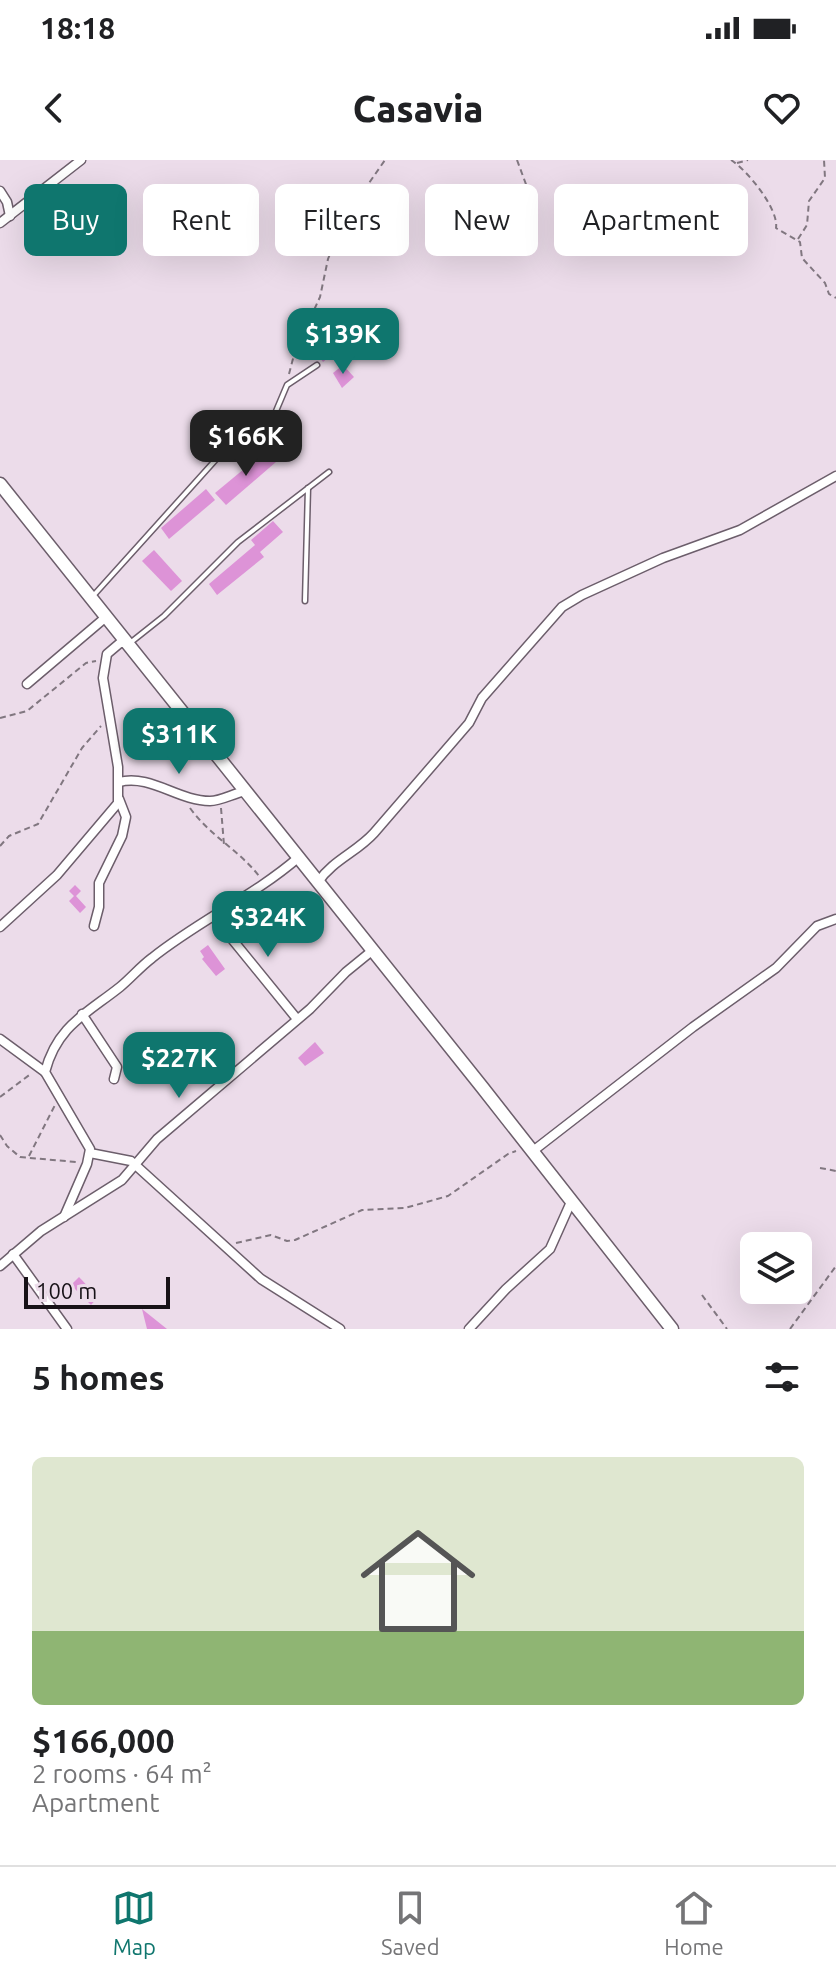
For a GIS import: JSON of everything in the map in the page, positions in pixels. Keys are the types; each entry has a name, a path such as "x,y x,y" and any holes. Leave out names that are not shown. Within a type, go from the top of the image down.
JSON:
{"main road":[{"path":"0,484 672,1329"}],"street":[{"path":"0,223 81,160"},
{"path":"0,191 7,202 10,216"},
{"path":"318,882 334,864 374,833 462,731 482,698 562,607 663,558 740,530 836,476"},
{"path":"27,684 106,617"},
{"path":"94,926 99,907 99,883 122,836 126,817 119,798 103,678 105,662 113,648 120,643 128,644"},
{"path":"119,782 141,780 212,801 246,791"},
{"path":"0,927 57,875 110,815 119,798"},
{"path":"42,1071 68,1026 82,1014 119,988 152,958 264,884 299,857"},
{"path":"214,917 297,1019"},
{"path":"531,1149 776,968 817,926 836,919"},
{"path":"0,1266 41,1231 122,1180 157,1139 373,950"},
{"path":"82,1014 117,1067 114,1079"},
{"path":"0,1039 42,1071 88,1146 87,1164 64,1217"},
{"path":"90,1153 123,1158 135,1164 150,1181 261,1279 340,1329"},
{"path":"469,1329 506,1289 550,1249 571,1202"},
{"path":"13,1254 67,1329"}],"lane":[{"path":"91,597 220,455 229,450 260,449 286,387 317,365"},
{"path":"128,644 164,616 238,542 329,472"},
{"path":"305,601 308,488"}],"path":[{"path":"286,387 295,351 320,297 328,259 344,219 385,160"},
{"path":"517,160 526,184"},
{"path":"731,160 764,196 776,220 776,228 798,240 802,246 802,258 825,283 829,294 836,298"},
{"path":"736,163 748,160"},
{"path":"798,240 807,225 809,201 825,178 824,160"},
{"path":"0,718 27,711 86,663 105,662"},
{"path":"0,846 9,836 38,824 82,748 109,715"},
{"path":"180,794 201,823 247,864 264,884"},
{"path":"221,799 224,845"},
{"path":"0,1097 28,1075 42,1071"},
{"path":"28,1158 59,1096"},
{"path":"0,1135 11,1151 20,1157 87,1164"},
{"path":"222,1246 271,1235 287,1241 295,1240 362,1210 384,1210 434,1201 462,1187 508,1154 531,1149"},
{"path":"820,1168 836,1171"},
{"path":"790,1329 836,1266"},
{"path":"702,1295 727,1329"}],"building":[{"path":"322,341 334,353 323,362 313,348"},
{"path":"343,365 354,377 342,388 333,373"},
{"path":"267,450 276,462 226,505 215,493"},
{"path":"206,489 215,500 169,539 161,528"},
{"path":"273,521 283,532 260,552 264,557 217,595 209,584 255,545 251,540"},
{"path":"154,550 182,581 171,591 142,561"},
{"path":"75,885 81,891 76,896 86,907 80,913 69,901 74,896 69,891"},
{"path":"208,945 225,969 216,976 202,959 204,957 200,951"},
{"path":"315,1042 324,1053 305,1066 298,1058"},
{"path":"79,1277 98,1297 91,1305 71,1285"},
{"path":"142,1309 167,1329 147,1329"}]}
